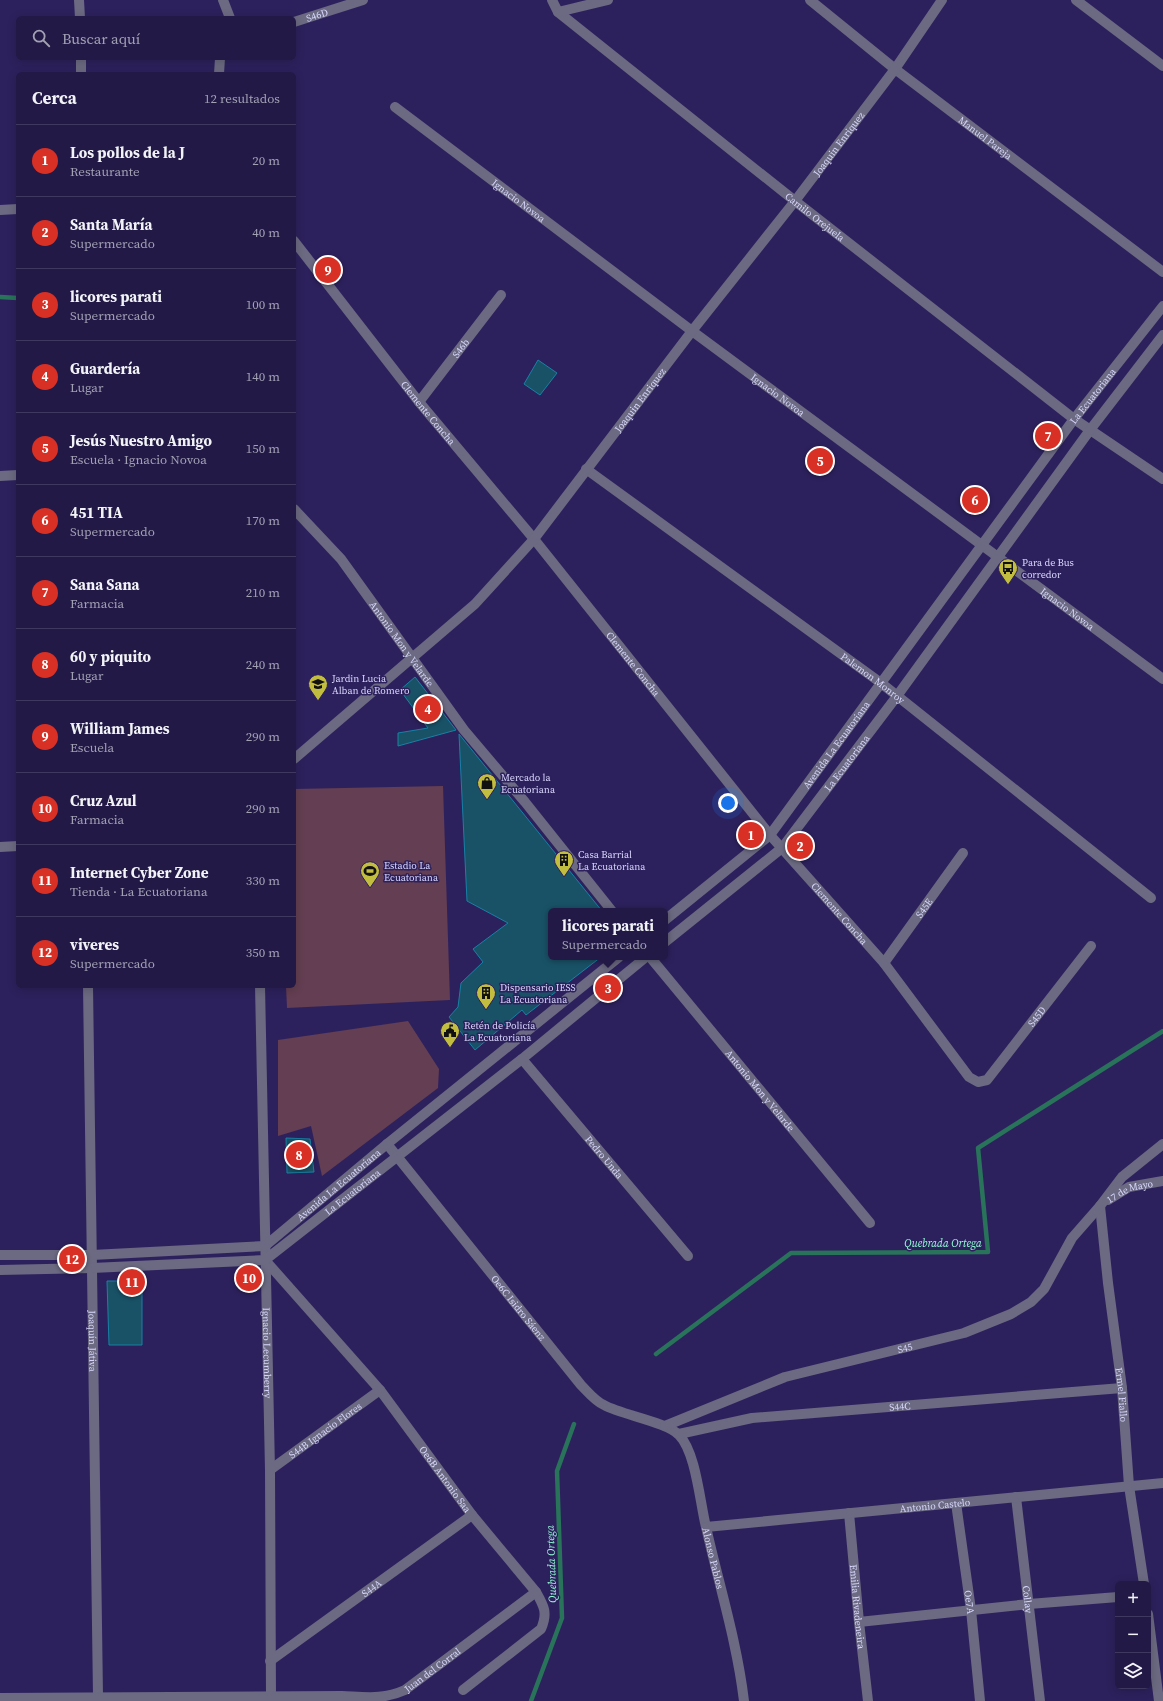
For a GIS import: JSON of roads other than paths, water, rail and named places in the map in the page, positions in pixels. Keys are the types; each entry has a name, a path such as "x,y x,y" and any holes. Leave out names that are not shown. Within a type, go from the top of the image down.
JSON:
{"street":[{"path":"80,0 80,16"},
{"path":"223,0 229,16"},
{"name":"S46D","path":"296,21 363,0"},
{"path":"552,0 558,12 608,0"},
{"name":"Manuel Pareja","path":"810,0 895,69 1163,272"},
{"name":"Joaquin Enriquez","path":"296,756 475,604 534,539 586,469 692,331 795,201 895,69 942,0"},
{"path":"1076,0 1163,66"},
{"name":"Camilo Orejuela","path":"558,12 795,201 1074,419 1163,480"},
{"path":"81,60 81,72"},
{"path":"219,72 220,60"},
{"name":"Ignacio Novoa","path":"395,107 692,331 1163,679"},
{"path":"0,210 16,209"},
{"name":"Clemente Concha","path":"296,244 419,402 534,539 770,835 884,963 969,1077 978,1082"},
{"name":"S46b","path":"419,402 501,294"},
{"name":"La Ecuatoriana","path":"982,544 1074,419 1163,306"},
{"name":"La Ecuatoriana","path":"668,940 782,848 897,696 997,556 1090,430 1163,335"},
{"name":"Palemon Monroy","path":"586,469 881,683 1151,898"},
{"path":"0,476 16,475"},
{"name":"Antonio Mon y Velarde","path":"296,511 340,559 464,730 525,802 610,908"},
{"name":"Avenida La Ecuatoriana","path":"668,918 770,835 982,544"},
{"path":"0,847 16,846"},
{"name":"S45E","path":"884,963 963,853"},
{"name":"S45D","path":"978,1082 987,1080 1091,946"},
{"name":"Avenida La Ecuatoriana","path":"265,1246 387,1144 615,960"},
{"name":"La Ecuatoriana","path":"265,1260 522,1058 642,960"},
{"name":"Antonio Mon y Velarde","path":"652,960 870,1223"},
{"name":"Joaquín Játiva","path":"88,988 98,1696"},
{"name":"Ignacio Lecumberry","path":"260,988 270,1470 270,1661 272,1696"},
{"name":"Pedro Unda","path":"522,1058 688,1256"},
{"name":"Oe6C Isidro Sáenz","path":"387,1144 581,1385 603,1405 632,1417 665,1426"},
{"path":"1100,1206 1122,1177 1163,1144"},
{"name":"17 de Mayo","path":"1100,1206 1114,1195 1129,1187 1163,1181"},
{"name":"Ermel Fiallo","path":"1100,1206 1108,1283 1122,1388 1130,1486 1144,1581"},
{"name":"S45","path":"665,1426 785,1377 964,1333 1011,1314 1031,1302 1044,1289 1072,1238 1100,1206"},
{"path":"0,1255 92,1255 265,1246"},
{"path":"0,1270 92,1268 265,1260"},
{"name":"Oe6B Antonio Saa","path":"265,1260 380,1390 472,1515 536,1592 542,1603 545,1611 545,1620 540,1629 463,1690"},
{"name":"S44C","path":"679,1434 752,1418 1122,1388"},
{"name":"S44B Ignacio Flores","path":"270,1470 380,1390"},
{"path":"665,1426 679,1434"},
{"name":"Alonso Pablos","path":"679,1434 685,1443 696,1476 706,1527 733,1637 744,1701"},
{"name":"Antonio Castelo","path":"706,1527 1163,1483"},
{"name":"Collay","path":"1016,1497 1040,1701"},
{"name":"Oe7A","path":"956,1503 971,1610 980,1701"},
{"name":"Emilia Rivadeneira","path":"849,1513 858,1622 868,1701"},
{"name":"S44A","path":"270,1661 472,1515"},
{"name":"Juan del Corral","path":"0,1698 25,1699 98,1696 134,1698 272,1696 374,1698 391,1696 404,1690 536,1592"},
{"path":"858,1622 1029,1604 1115,1598"},
{"path":"1148,1617 1159,1701"}],"waterway":[{"path":"0,297 16,298"},
{"name":"Quebrada Ortega","path":"656,1354 791,1253 988,1252 978,1148 1163,1031"},
{"name":"Quebrada Ortega","path":"531,1701 562,1618 557,1471 574,1424"}],"place":[{"name":"William James","path":"328,270"},
{"name":"Sana Sana","path":"1048,436"},
{"name":"Jesús Nuestro Amigo","path":"820,461"},
{"name":"451 TIA","path":"975,500"},
{"name":"Para de Bus corredor","path":"1008,585"},
{"name":"Jardin Lucia Alban de Romero","path":"318,701"},
{"name":"Guardería","path":"428,709"},
{"name":"Mercado la Ecuatoriana","path":"487,800"},
{"name":"Los pollos de la J","path":"751,835"},
{"name":"Santa María","path":"800,846"},
{"name":"Casa Barrial La Ecuatoriana","path":"564,877"},
{"name":"Estadio La Ecuatoriana","path":"370,888"},
{"name":"licores parati","path":"608,988"},
{"name":"Dispensario IESS La Ecuatoriana","path":"486,1010"},
{"name":"Retén de Policía La Ecuatoriana","path":"450,1048"},
{"name":"60 y piquito","path":"299,1155"},
{"name":"viveres","path":"72,1259"},
{"name":"Cruz Azul","path":"249,1278"},
{"name":"Internet Cyber Zone","path":"132,1282"}]}
